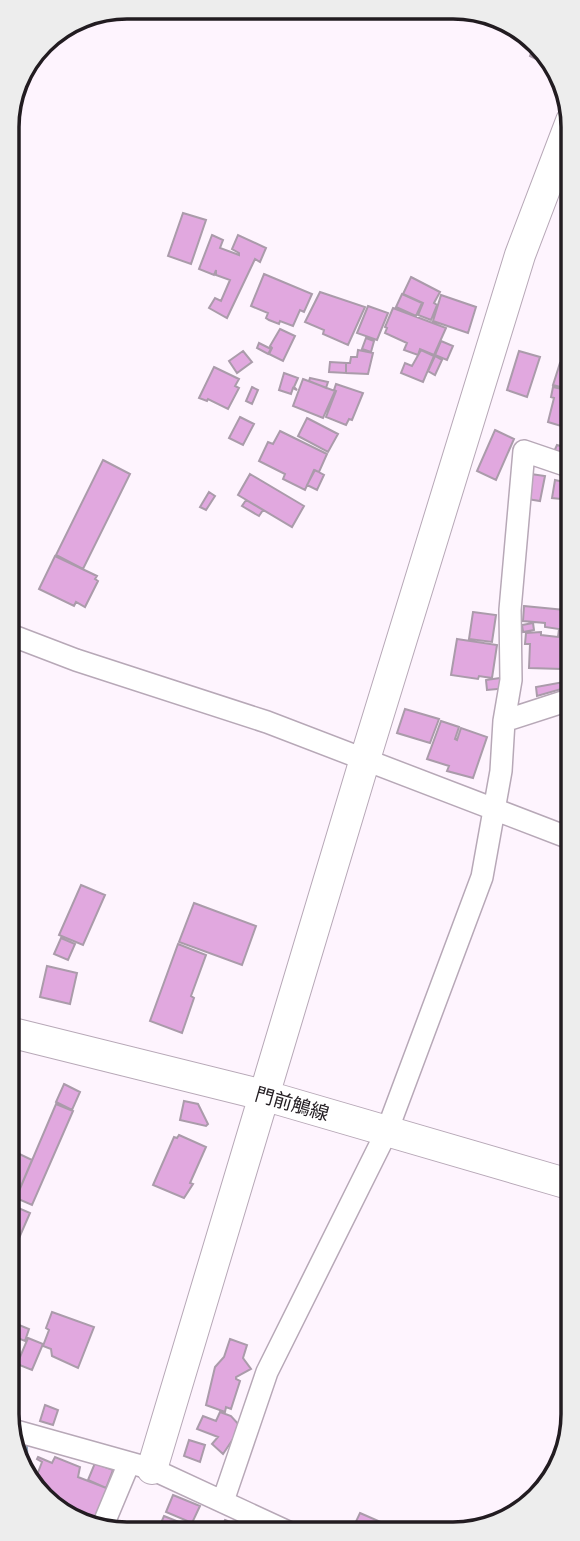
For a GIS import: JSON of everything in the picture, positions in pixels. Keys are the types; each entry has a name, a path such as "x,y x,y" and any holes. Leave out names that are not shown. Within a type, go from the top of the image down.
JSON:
{"street":[{"path":"107,1520 140,1466 263,1095 520,255 561,147"},
{"path":"223,1501 267,1372 387,1131 482,877 501,771 504,721 511,680 510,610 524,451 561,464"},
{"path":"19,638 76,660 267,722 561,835"},
{"path":"504,721 561,703"},
{"name":"門前鵤線","path":"19,1034 263,1095 561,1182"},
{"path":"21,1432 140,1466 267,1522"}],"building":[{"path":"183,213 206,220 191,264 168,256"},
{"path":"212,235 223,240 220,248 239,255 232,249 238,235 266,248 260,262 255,259 227,318 209,308 215,298 221,301 230,280 216,275 216,270 214,275 199,269"},
{"path":"264,274 312,294 304,312 300,310 293,326 269,320 266,318 268,313 251,306"},
{"path":"411,277 440,292 434,303 437,305 431,320 418,315 423,303 403,294"},
{"path":"320,292 365,307 348,345 305,322"},
{"path":"402,294 422,303 416,316 396,307"},
{"path":"441,295 476,307 468,333 433,321"},
{"path":"368,306 388,313 377,340 357,333"},
{"path":"393,308 446,328 434,355 420,349 418,355 404,350 407,343 385,333"},
{"path":"280,329 295,336 283,361 269,354 272,348 270,346"},
{"path":"366,338 374,341 371,352 362,349"},
{"path":"441,341 453,346 447,360 435,355"},
{"path":"259,343 271,349 268,354 257,348"},
{"path":"358,350 373,353 368,374 346,373 346,363 350,363 351,357 357,357"},
{"path":"421,350 434,356 423,382 401,373 405,363 412,366"},
{"path":"243,351 252,362 237,373 229,361"},
{"path":"519,351 540,357 527,397 507,390"},
{"path":"435,356 442,360 435,375 428,371"},
{"path":"330,362 346,363 346,373 329,372"},
{"path":"560,363 561,363 561,387 553,385"},
{"path":"214,367 239,379 235,386 239,388 228,409 208,399 199,398"},
{"path":"284,373 298,378 294,387 297,390 293,388 291,394 279,390"},
{"path":"310,378 328,382 326,388 309,381"},
{"path":"303,379 335,391 323,418 293,406"},
{"path":"336,384 363,393 352,420 349,419 346,425 326,417"},
{"path":"252,387 258,390 252,404 246,401"},
{"path":"553,387 561,389 561,426 548,422 554,398 551,397"},
{"path":"240,417 254,424 243,445 229,438"},
{"path":"307,418 338,434 328,452 298,436"},
{"path":"495,430 514,439 496,480 477,471"},
{"path":"280,431 327,454 319,472 314,470 305,490 283,479 285,474 259,461 268,442 273,444"},
{"path":"557,445 561,446 561,459 552,456"},
{"path":"103,460 130,474 83,569 56,555"},
{"path":"315,470 324,475 317,490 307,485"},
{"path":"250,474 304,506 292,527 238,495"},
{"path":"531,474 545,476 540,501 527,499"},
{"path":"555,480 561,481 561,499 552,498"},
{"path":"209,492 215,496 206,510 200,507"},
{"path":"246,500 263,510 259,516 242,506"},
{"path":"55,556 97,576 95,579 98,581 85,607 76,602 74,606 39,589"},
{"path":"524,606 561,610 561,669 529,668 530,644 525,644 526,633 541,632 541,635 558,637 559,629 545,627 545,623 523,621"},
{"path":"473,612 496,615 492,642 469,639"},
{"path":"533,623 534,630 523,632 522,625"},
{"path":"457,639 497,645 492,678 451,675"},
{"path":"507,677 508,688 487,690 486,680"},
{"path":"561,683 561,689 537,696 536,687"},
{"path":"405,709 439,719 430,743 397,733"},
{"path":"441,721 459,727 455,739 457,740 461,728 487,737 473,778 447,771 449,766 427,759"},
{"path":"81,885 105,895 83,945 59,935"},
{"path":"194,903 256,926 242,965 179,942"},
{"path":"61,938 75,944 68,960 54,954"},
{"path":"178,944 206,955 191,996 194,998 182,1033 150,1021"},
{"path":"47,966 77,973 70,1004 40,997"},
{"path":"64,1084 80,1092 72,1110 56,1102"},
{"path":"184,1101 198,1104 208,1124 206,1126 180,1120"},
{"path":"56,1104 73,1111 32,1205 19,1199 19,1191"},
{"path":"179,1135 206,1147 190,1183 193,1184 184,1198 153,1185 174,1137"},
{"path":"19,1154 32,1160 19,1191"},
{"path":"19,1208 30,1213 19,1238"},
{"path":"52,1312 94,1327 78,1368 52,1356 51,1349 43,1346"},
{"path":"19,1325 29,1329 25,1341 19,1339"},
{"path":"28,1338 43,1344 32,1370 19,1365"},
{"path":"230,1339 247,1345 243,1358 251,1369 236,1377 240,1381 231,1409 226,1407 225,1412 206,1405 215,1367 224,1357"},
{"path":"45,1405 58,1410 53,1425 40,1421"},
{"path":"220,1412 231,1416 241,1427 223,1454 212,1444 218,1437 197,1429 203,1416 216,1421"},
{"path":"189,1440 205,1445 200,1462 184,1456"},
{"path":"38,1457 52,1463 55,1457 80,1467 78,1477 109,1489 98,1518 80,1511 51,1490 38,1473 42,1462"},
{"path":"95,1463 113,1470 106,1488 88,1480"},
{"path":"173,1495 200,1506 192,1522 166,1512"},
{"path":"360,1513 381,1522 356,1522"},
{"path":"164,1516 179,1522 161,1522"}]}
